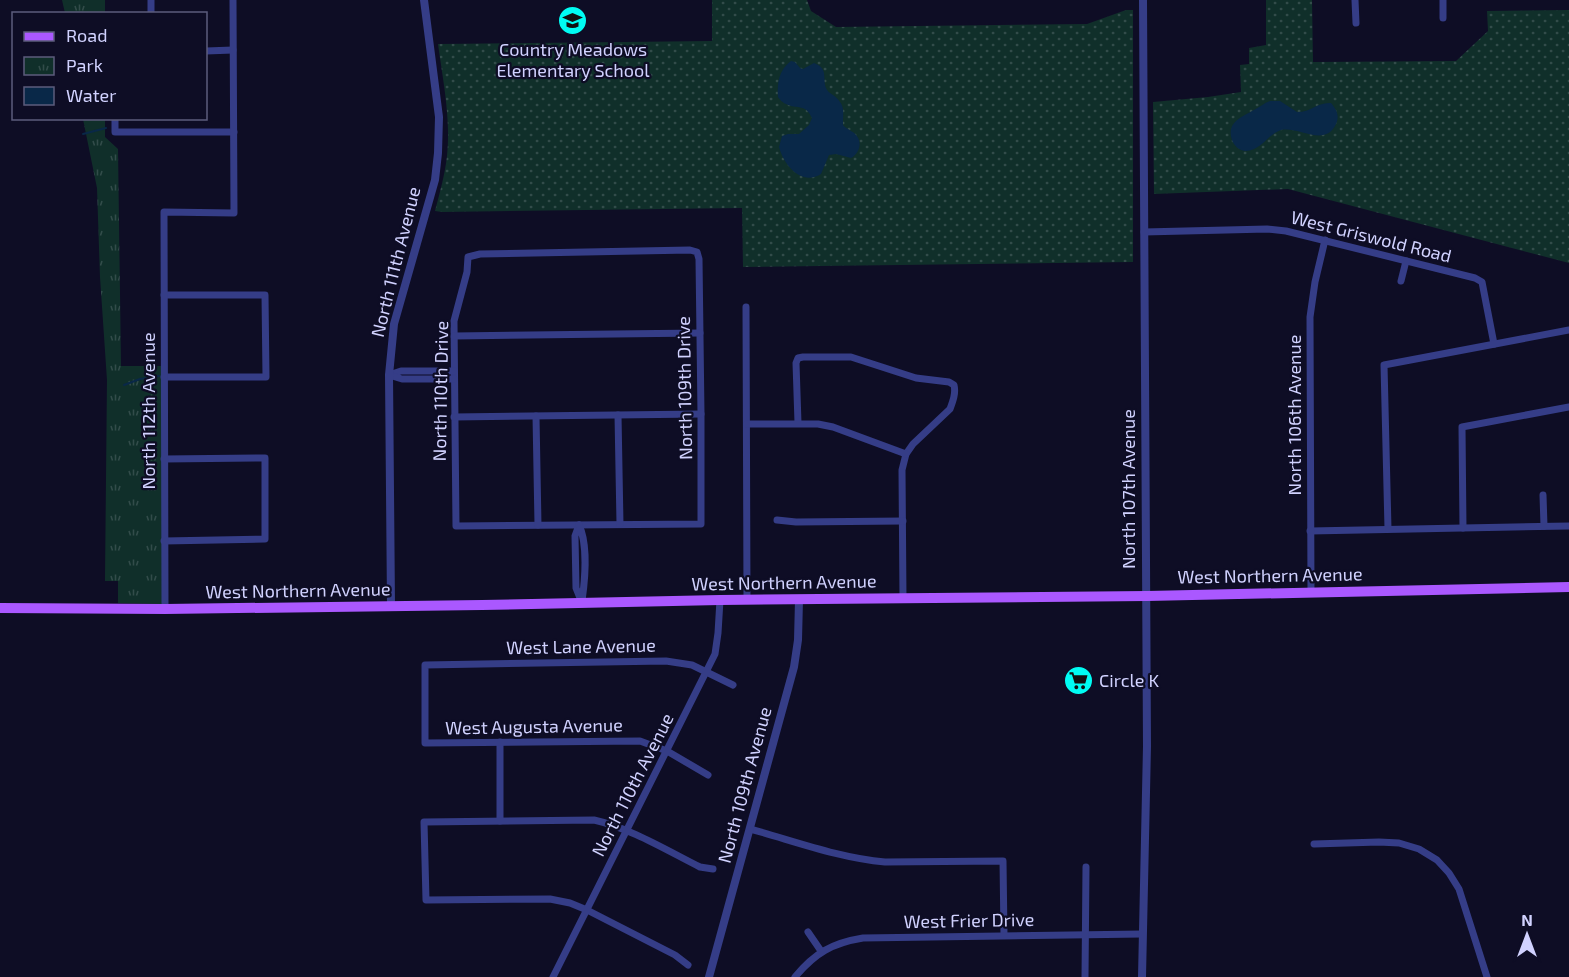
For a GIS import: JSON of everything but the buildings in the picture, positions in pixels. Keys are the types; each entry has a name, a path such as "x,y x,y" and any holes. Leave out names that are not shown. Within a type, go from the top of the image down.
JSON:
{"main road":[{"name":"West Northern Avenue","path":"0,608 165,609 1147,596 1569,587"}],"street":[{"path":"115,120 115,132 234,132 233,0"},
{"name":"North 111th Avenue","path":"391,606 389,375 394,324 435,180 438,153 439,117 424,0"},
{"name":"North 107th Avenue","path":"1142,977 1147,771 1143,0"},
{"path":"1356,0 1356,23"},
{"path":"1443,0 1443,18"},
{"path":"207,51 233,50"},
{"name":"North 112th Avenue","path":"165,609 164,212 234,213 234,132"},
{"name":"West Griswold Road","path":"1144,232 1267,229 1298,233 1475,278 1482,282 1494,344"},
{"name":"North 106th Avenue","path":"1311,592 1310,317 1325,240"},
{"name":"North 109th Drive","path":"468,257 480,254 690,250 697,252 699,259 701,524 620,525"},
{"name":"North 110th Drive","path":"468,257 467,272 454,321 456,526 538,525"},
{"path":"1401,281 1406,261"},
{"path":"164,296 265,295 266,376 164,377"},
{"path":"746,307 747,600"},
{"path":"1388,529 1384,366 1569,330"},
{"path":"454,336 700,333"},
{"path":"798,423 796,363 798,358 852,357 916,378 949,382 954,385 950,409 913,444 906,454 902,470 903,599"},
{"path":"389,375 402,379 454,375"},
{"path":"1463,528 1462,427 1569,407"},
{"path":"454,417 701,414"},
{"path":"536,416 538,525 620,525 618,415"},
{"path":"747,424 818,424 833,427 906,454"},
{"path":"164,459 265,458 265,539 164,541"},
{"path":"1543,495 1544,526"},
{"path":"777,520 796,522 903,521"},
{"path":"579,525 584,535 582,603"},
{"path":"1310,531 1569,526"},
{"name":"North 110th Avenue","path":"553,977 715,654 720,600"},
{"name":"North 109th Avenue","path":"709,977 796,656 799,600"},
{"name":"West Lane Avenue","path":"425,743 425,664 666,661 692,665 733,685"},
{"name":"West Augusta Avenue","path":"425,743 631,740 649,743 667,751 708,775"},
{"path":"500,742 500,821"},
{"path":"688,965 675,955 570,903 550,899 426,900 424,822 594,820 609,823 700,867 713,869"},
{"path":"750,829 866,860 885,862 1003,861 1004,935"},
{"path":"1314,844 1399,843 1419,849 1437,860 1459,889 1487,977"},
{"path":"1085,977 1086,867"},
{"path":"795,977 822,951 808,932"},
{"name":"West Frier Drive","path":"822,951 862,938 1142,934"}],"green space":[{"path":"62,0 105,0 105,12 65,12"},
{"path":"712,0 807,0 811,11 836,27 1087,24 1126,10 1133,10 1133,262 743,267 742,208 435,211 445,170 448,142 446,100 438,44 712,41"},
{"path":"1266,0 1312,0 1313,62 1456,61 1488,31 1487,11 1569,10 1569,263 1288,189 1154,194 1153,102 1241,92 1240,65 1249,64 1249,48 1266,45"},
{"path":"83,120 105,120 105,137 118,149 121,366 162,366 162,604 118,603 118,581 105,581 107,380 97,188"}],"water":[{"path":"791,61 803,69 814,63 822,68 826,89 842,105 843,125 855,134 859,141 858,151 854,156 851,158 836,154 829,155 821,174 814,177 801,176 789,167 779,147 782,136 799,134 809,125 812,118 807,110 790,106 778,97 780,77 784,68"},
{"path":"1270,101 1280,101 1297,112 1331,103 1338,118 1331,131 1325,134 1281,130 1255,149 1245,151 1239,149 1232,140 1233,124"}],"waterway":[{"path":"83,134 106,128"},
{"path":"124,385 140,379 159,376"}],"place":[{"name":"Country Meadows Elementary School","path":"573,21"},
{"name":"Circle K","path":"1078,681"}]}
